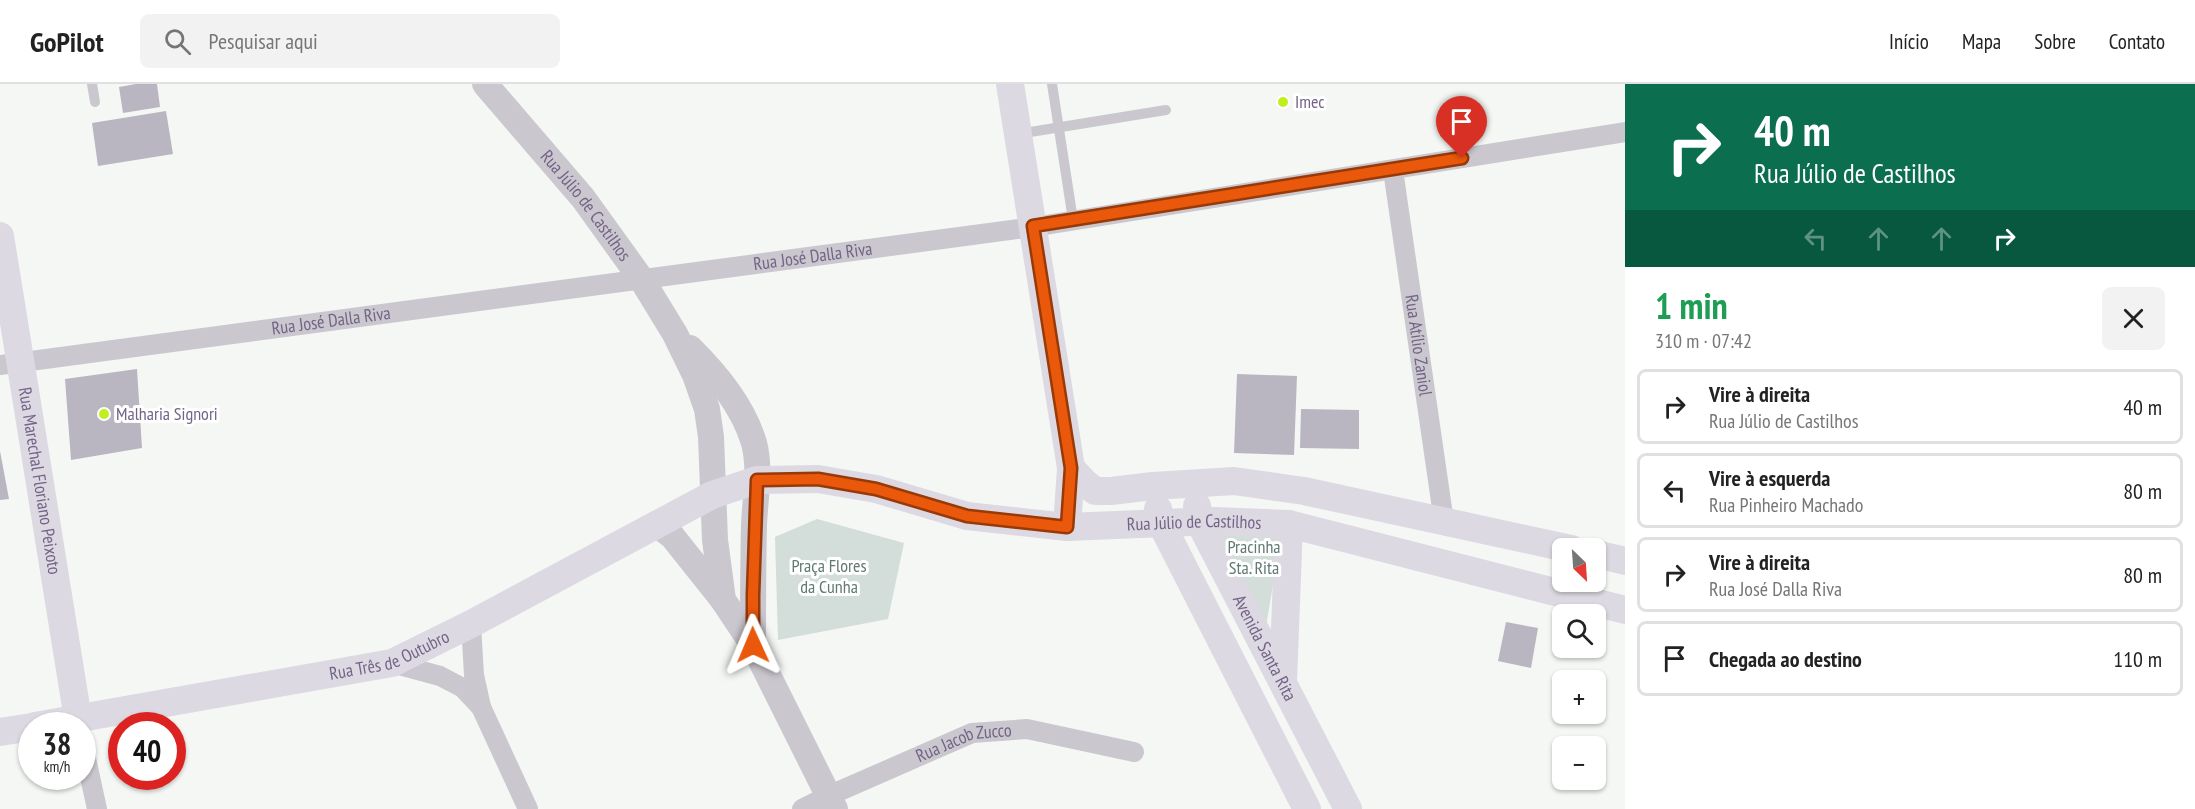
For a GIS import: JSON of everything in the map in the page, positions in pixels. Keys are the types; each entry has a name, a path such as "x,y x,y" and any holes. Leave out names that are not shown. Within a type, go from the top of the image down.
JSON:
{"main road":[{"path":"1010,84 1071,468 1067,527"},
{"name":"Rua Marechal Floriano Peixoto","path":"0,236 10,364 77,712"},
{"name":"Rua Júlio de Castilhos","path":"1071,468 1084,483 1095,491 1234,481 1304,490 1552,545"},
{"name":"Rua Júlio de Castilhos","path":"712,495 757,480 818,479 876,489 967,516 1067,527 1162,525 1214,521 1289,524 1625,610"},
{"name":"Avenida Santa Rita","path":"1192,483 1200,523 1348,809"},
{"name":"Avenida Santa Rita","path":"1153,486 1162,525 1307,809"},
{"name":"Rua Três de Outubro","path":"96,725 392,663 471,624 712,495"},
{"path":"1283,683 1289,524"},
{"path":"1606,556 1625,561"},
{"name":"Rua Três de Outubro","path":"0,732 18,729"},
{"path":"1275,745 1307,729"}],"street":[{"name":"Rua Júlio de Castilhos","path":"485,84 583,198 642,280 675,334 695,375 707,409 711,437 712,495"},
{"name":"Rua José Dalla Riva","path":"10,364 1033,226 1625,132"},
{"name":"Rua Atílio Zaniol","path":"1393,170 1444,522"},
{"name":"Rua Júlio de Castilhos","path":"675,334 705,364 729,393 741,414 754,444 757,480"},
{"path":"753,645 757,480"},
{"path":"712,495 723,600"},
{"path":"656,524 672,536 723,600 753,645 832,802"},
{"path":"471,624 474,675 481,707 528,809"},
{"path":"392,663 440,676 463,688 481,707"},
{"name":"Rua Jacob Zucco","path":"802,809 832,802 972,733 1027,729 1134,752"},
{"name":"Rua Marechal Floriano Peixoto","path":"93,790 97,809"}],"lane":[{"path":"92,84 95,102"},
{"path":"1052,84 1072,220"},
{"path":"1018,134 1166,110"}],"green space":[{"name":"Praça Flores da Cunha","path":"817,519 904,543 888,619 778,640 775,537"},
{"name":"Pracinha Sta. Rita","path":"1218,535 1281,536 1266,627"}],"building":[{"path":"157,84 160,107 123,113 119,87"},
{"path":"166,111 173,154 98,166 92,123"},
{"name":"Malharia Signori","path":"137,369 142,448 71,460 65,379"},
{"path":"1237,374 1297,376 1294,455 1234,453"},
{"path":"1301,409 1359,410 1359,449 1300,448"},
{"path":"0,451 9,499 0,500"},
{"path":"1506,622 1538,628 1531,668 1498,661"}],"place":[{"name":"Imec","path":"1283,102"},
{"name":"Malharia Signori","path":"104,414"}],"route":[{"path":"753,645 754,526 757,480 818,479 876,489 967,516 1067,527 1071,468 1033,226 1462,158"}]}
